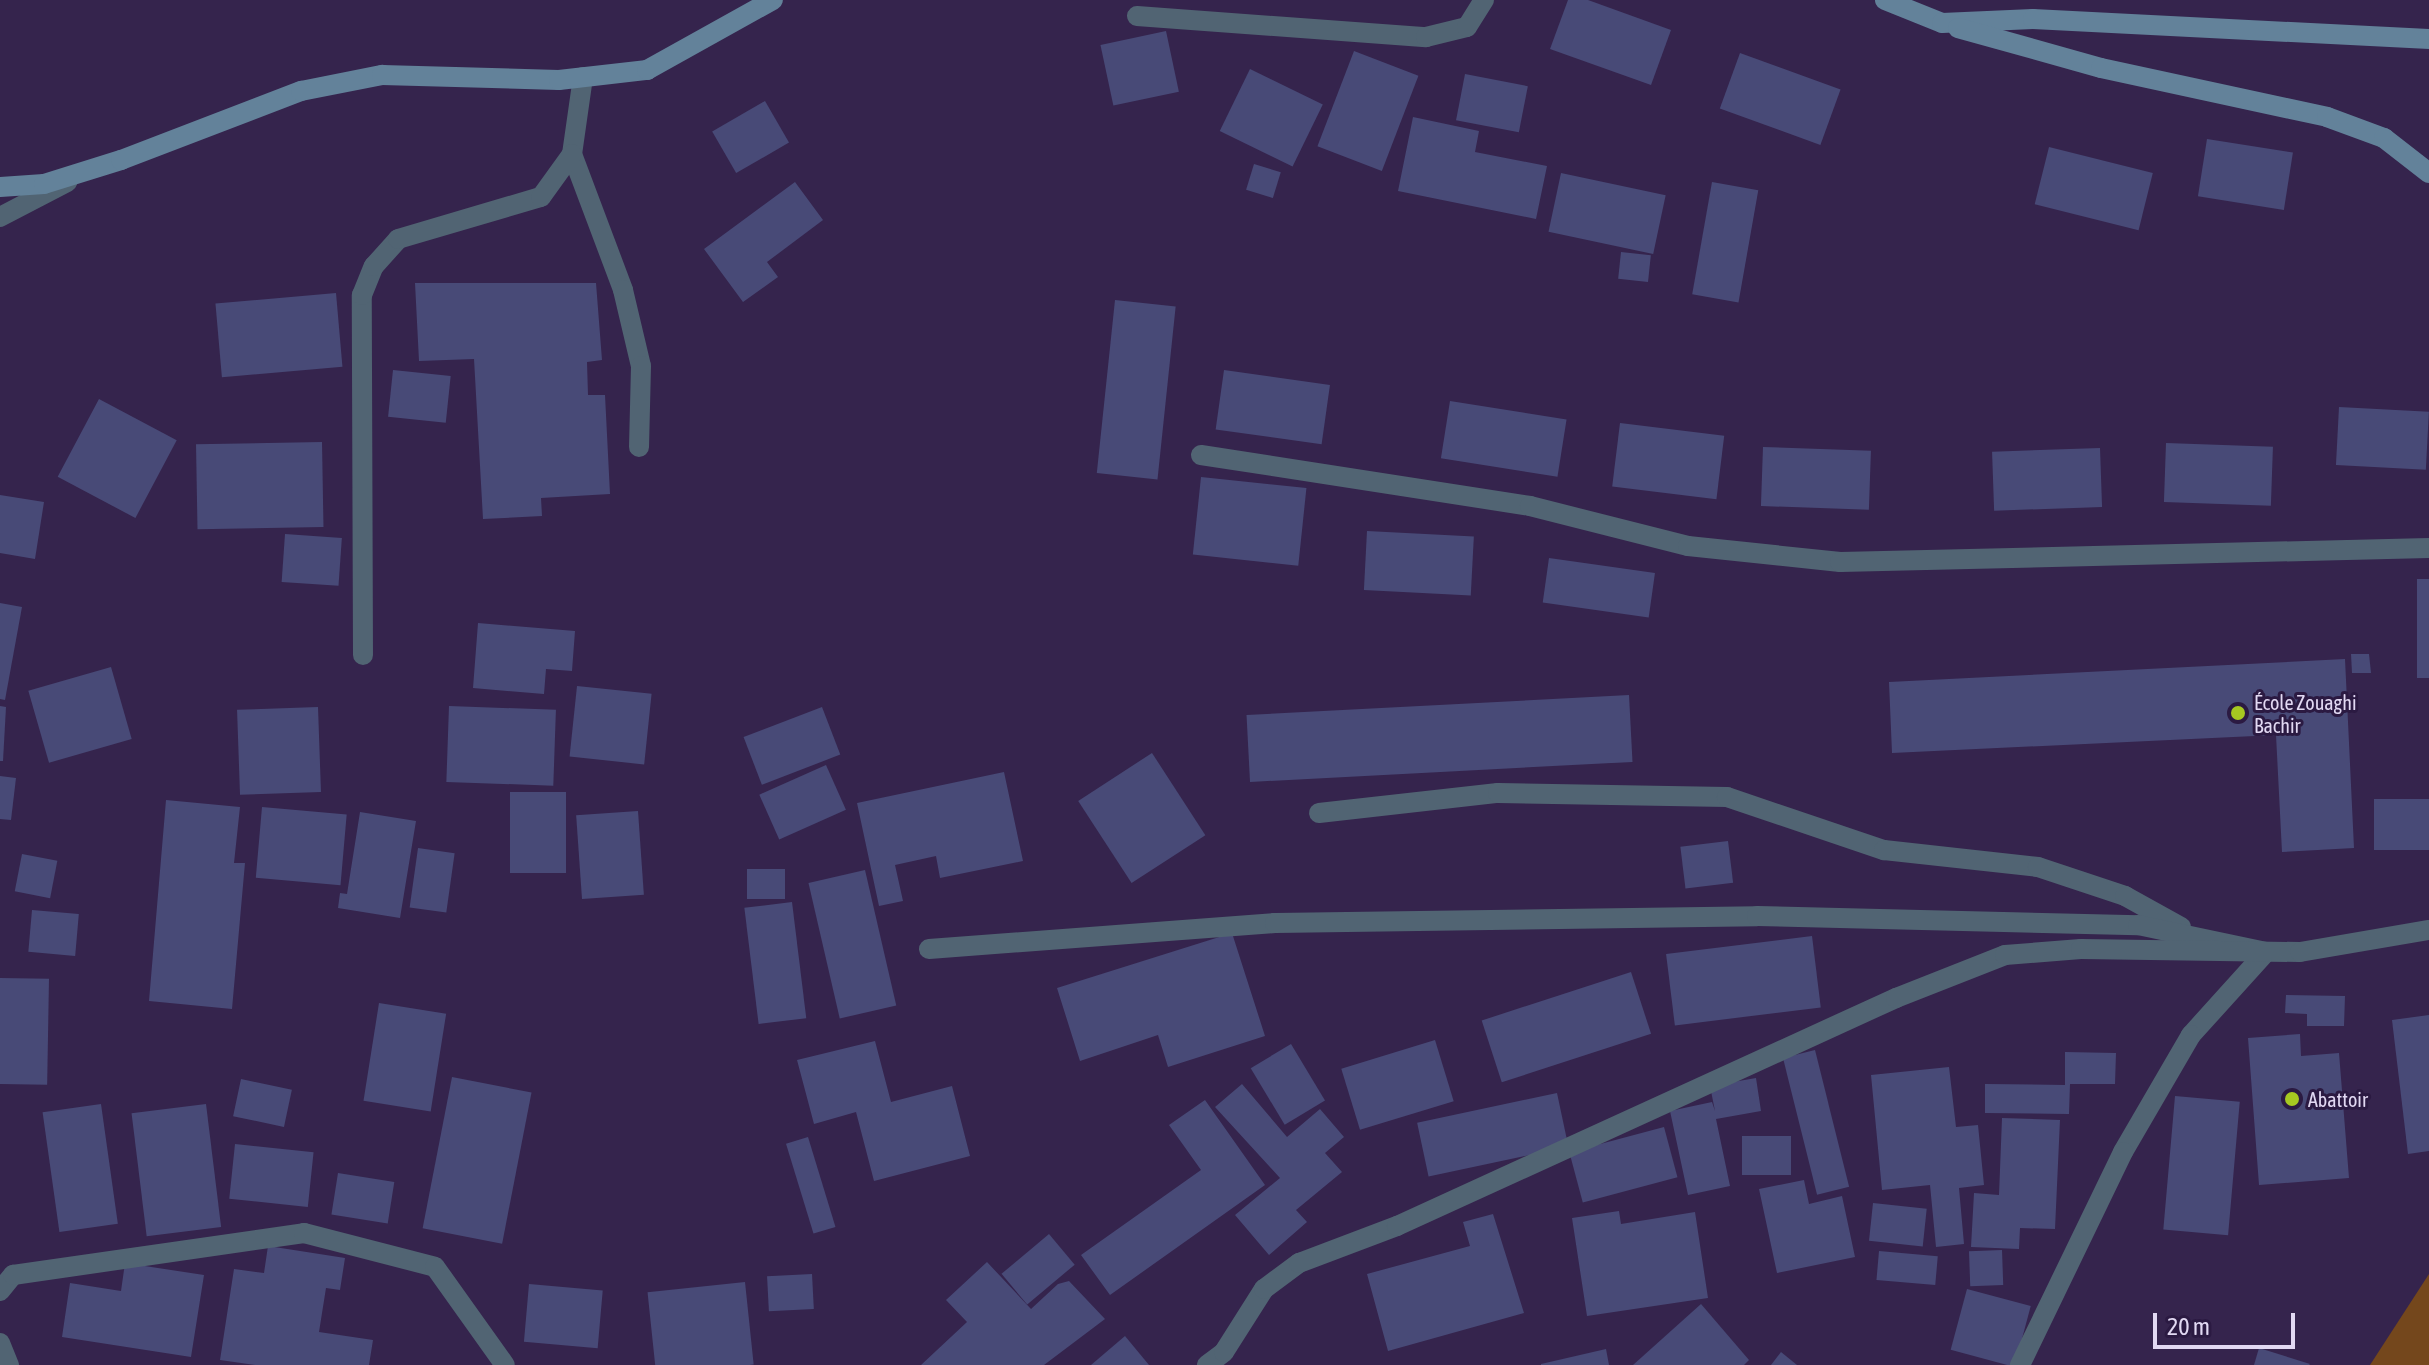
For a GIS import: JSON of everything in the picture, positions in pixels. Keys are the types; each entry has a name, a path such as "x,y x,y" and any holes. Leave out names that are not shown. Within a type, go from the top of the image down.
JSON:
{"main road":[{"path":"0,187 44,184 301,91 382,75 583,77 647,70 773,0"},
{"path":"1885,0 1942,23 2101,68 2327,117 2384,138 2429,173"},
{"path":"1942,23 2033,19 2429,39"}],"street":[{"path":"1137,16 1426,37 1467,27 1484,0"},
{"path":"363,655 362,295 374,266 398,239 541,197 572,154 583,77"},
{"path":"572,154 623,290 641,366 639,447"},
{"path":"0,217 95,168"},
{"path":"1201,455 1530,506 1688,546 1840,562 2429,548"},
{"path":"1319,813 1498,793 1727,797 1884,850 2038,867 2125,896 2195,934"},
{"path":"929,949 1275,923 1757,916 2138,925 2195,934 2266,952"},
{"path":"1207,1365 1224,1352 1264,1289 1299,1263 1397,1226 1896,998 2005,955 2081,949 2300,952 2429,930"},
{"path":"2020,1365 2123,1152 2191,1035 2266,952"},
{"path":"0,1291 13,1275 304,1233 435,1267 505,1365"},
{"path":"0,1343 9,1365"}],"shaded area":[{"path":"2429,1274 2429,1365 2370,1365"}],"building":[{"path":"1568,0 1588,0 1671,30 1651,85 1550,49"},
{"path":"1166,31 1179,92 1113,106 1100,45"},
{"path":"1354,51 1418,76 1382,171 1317,146"},
{"path":"1740,53 1841,90 1820,145 1720,108"},
{"path":"1250,69 1323,105 1293,167 1220,131"},
{"path":"1465,74 1528,86 1519,132 1456,120"},
{"path":"765,101 789,143 736,173 712,132"},
{"path":"1413,117 1479,131 1475,152 1547,166 1536,219 1398,191"},
{"path":"2207,139 2293,153 2284,210 2198,196"},
{"path":"2049,147 2153,173 2139,230 2035,204"},
{"path":"1254,164 1281,172 1273,198 1246,190"},
{"path":"1561,173 1666,195 1653,254 1549,232"},
{"path":"795,182 823,220 767,262 778,277 743,302 704,249"},
{"path":"1712,182 1758,190 1738,302 1692,294"},
{"path":"1621,252 1651,255 1648,282 1618,279"},
{"path":"415,283 596,283 602,360 587,362 588,395 605,395 610,494 541,498 542,516 483,519 474,359 419,361"},
{"path":"336,293 342,367 222,377 215,304"},
{"path":"1115,300 1176,306 1157,479 1097,473"},
{"path":"393,370 451,376 446,423 388,417"},
{"path":"1224,370 1330,385 1322,444 1216,429"},
{"path":"99,399 177,440 135,518 58,477"},
{"path":"1450,401 1567,419 1557,477 1441,458"},
{"path":"2339,407 2429,412 2426,470 2336,465"},
{"path":"1620,423 1724,436 1716,499 1612,487"},
{"path":"322,442 323,527 198,529 196,444"},
{"path":"2166,443 2273,447 2271,506 2164,502"},
{"path":"1763,447 1871,451 1869,510 1761,506"},
{"path":"2100,448 2102,507 1994,511 1992,452"},
{"path":"1201,477 1306,488 1298,566 1193,555"},
{"path":"0,495 44,502 35,559 0,553"},
{"path":"1367,531 1474,537 1471,596 1364,590"},
{"path":"285,534 342,538 339,586 282,582"},
{"path":"1549,558 1655,573 1649,617 1543,603"},
{"path":"2417,579 2429,579 2429,678 2417,678"},
{"path":"0,603 22,607 5,700 0,699"},
{"path":"478,623 575,631 572,671 546,669 544,694 473,688"},
{"path":"2351,654 2369,654 2371,673 2352,673"},
{"path":"2345,659 2354,848 2282,852 2276,735 1892,753 1889,682"},
{"path":"111,667 132,739 49,763 28,691"},
{"path":"577,686 652,694 644,764 570,757"},
{"path":"1629,695 1633,762 1250,782 1247,715"},
{"path":"0,706 6,707 3,761 0,761"},
{"path":"449,706 556,710 553,786 446,782"},
{"path":"318,707 321,792 240,795 237,710"},
{"path":"822,707 840,755 762,785 744,737"},
{"path":"1152,753 1205,835 1132,883 1078,801"},
{"path":"826,765 846,810 779,839 759,795"},
{"path":"1004,772 1023,861 940,878 936,856 895,865 903,901 879,906 857,803"},
{"path":"0,776 16,778 11,820 0,819"},
{"path":"510,792 566,792 566,873 510,873"},
{"path":"2374,799 2429,799 2429,850 2374,850"},
{"path":"166,800 240,807 234,863 245,863 232,1009 149,1001"},
{"path":"262,807 347,814 340,885 256,878"},
{"path":"638,811 644,895 582,899 576,815"},
{"path":"360,812 416,821 400,918 338,908 340,893 347,894"},
{"path":"1728,841 1733,883 1685,889 1680,847"},
{"path":"418,848 455,853 446,913 410,907"},
{"path":"22,854 57,861 50,898 15,891"},
{"path":"747,869 785,869 785,899 747,899"},
{"path":"865,870 896,1005 840,1018 808,883"},
{"path":"792,902 806,1018 759,1024 744,908"},
{"path":"32,910 79,914 75,956 28,952"},
{"path":"1232,933 1265,1036 1168,1067 1158,1035 1080,1061 1057,988"},
{"path":"1812,936 1821,1007 1675,1025 1666,954"},
{"path":"1631,972 1651,1034 1502,1082 1482,1021"},
{"path":"0,978 49,979 47,1085 0,1084"},
{"path":"2286,995 2345,996 2344,1026 2307,1026 2307,1014 2285,1013"},
{"path":"379,1003 446,1014 431,1111 364,1101"},
{"path":"2429,1015 2429,1151 2408,1154 2392,1020"},
{"path":"2300,1034 2301,1056 2339,1053 2349,1178 2259,1185 2248,1038"},
{"path":"1435,1040 1454,1101 1360,1130 1341,1069"},
{"path":"875,1041 891,1102 952,1086 970,1156 874,1181 856,1112 814,1124 797,1060"},
{"path":"1291,1044 1325,1101 1285,1125 1251,1068"},
{"path":"1815,1050 1849,1187 1817,1195 1783,1058"},
{"path":"2065,1052 2116,1053 2115,1084 2070,1084 2069,1114 1985,1113 1985,1084 2065,1085"},
{"path":"1949,1067 1956,1127 1978,1125 1984,1185 1959,1188 1964,1244 1936,1247 1930,1185 1882,1190 1871,1075"},
{"path":"452,1077 532,1092 502,1244 423,1228"},
{"path":"1756,1078 1761,1111 1716,1119 1730,1186 1688,1195 1670,1111 1712,1102 1715,1111 1710,1086"},
{"path":"241,1079 292,1090 284,1127 233,1116"},
{"path":"1242,1084 1287,1137 1320,1109 1344,1137 1325,1153 1342,1172 1296,1210 1307,1222 1269,1255 1235,1215 1280,1178 1215,1107"},
{"path":"1557,1093 1568,1147 1429,1177 1417,1123"},
{"path":"2175,1096 2240,1102 2228,1235 2163,1229"},
{"path":"1205,1100 1265,1185 1110,1295 1081,1255 1201,1170 1169,1125"},
{"path":"101,1104 118,1224 59,1232 43,1112"},
{"path":"206,1104 221,1227 147,1236 132,1113"},
{"path":"2002,1118 2060,1120 2055,1229 2020,1228 2019,1249 1971,1247 1974,1193 1999,1195"},
{"path":"1664,1127 1677,1177 1583,1203 1569,1152"},
{"path":"1742,1136 1791,1136 1791,1175 1742,1175"},
{"path":"808,1137 835,1227 813,1234 786,1144"},
{"path":"235,1144 314,1152 308,1207 229,1199"},
{"path":"338,1173 394,1182 388,1223 331,1214"},
{"path":"1804,1180 1809,1204 1842,1196 1855,1257 1777,1273 1759,1189"},
{"path":"1873,1203 1927,1209 1923,1246 1869,1241"},
{"path":"1619,1211 1621,1224 1695,1212 1708,1298 1587,1316 1572,1218"},
{"path":"1493,1214 1524,1313 1388,1351 1367,1274 1470,1246 1463,1222"},
{"path":"1049,1234 1075,1265 1027,1304 1002,1274"},
{"path":"268,1246 345,1258 340,1290 326,1288 319,1332 373,1340 369,1365 255,1365 220,1360 234,1269 264,1273"},
{"path":"2002,1250 2003,1285 1970,1286 1969,1251"},
{"path":"1879,1251 1938,1256 1935,1285 1876,1280"},
{"path":"987,1262 1031,1309 1058,1284 1069,1281 1105,1319 1044,1365 921,1365 967,1322 946,1300"},
{"path":"125,1263 204,1275 191,1357 62,1337 70,1283 121,1291"},
{"path":"812,1274 814,1309 769,1311 767,1276"},
{"path":"745,1282 754,1365 655,1365 648,1292"},
{"path":"529,1284 603,1290 598,1348 524,1342"},
{"path":"1967,1289 2031,1306 2015,1365 1951,1350"},
{"path":"1701,1304 1749,1360 1744,1365 1633,1365"},
{"path":"1125,1336 1149,1365 1091,1365"},
{"path":"2259,1348 2310,1364 2254,1365"},
{"path":"1606,1349 1609,1365 1541,1365 1541,1364"},
{"path":"1781,1352 1797,1365 1771,1365"}],"place":[{"name":"École Zouaghi Bachir","path":"2238,713"},
{"name":"Abattoir","path":"2292,1099"}]}
